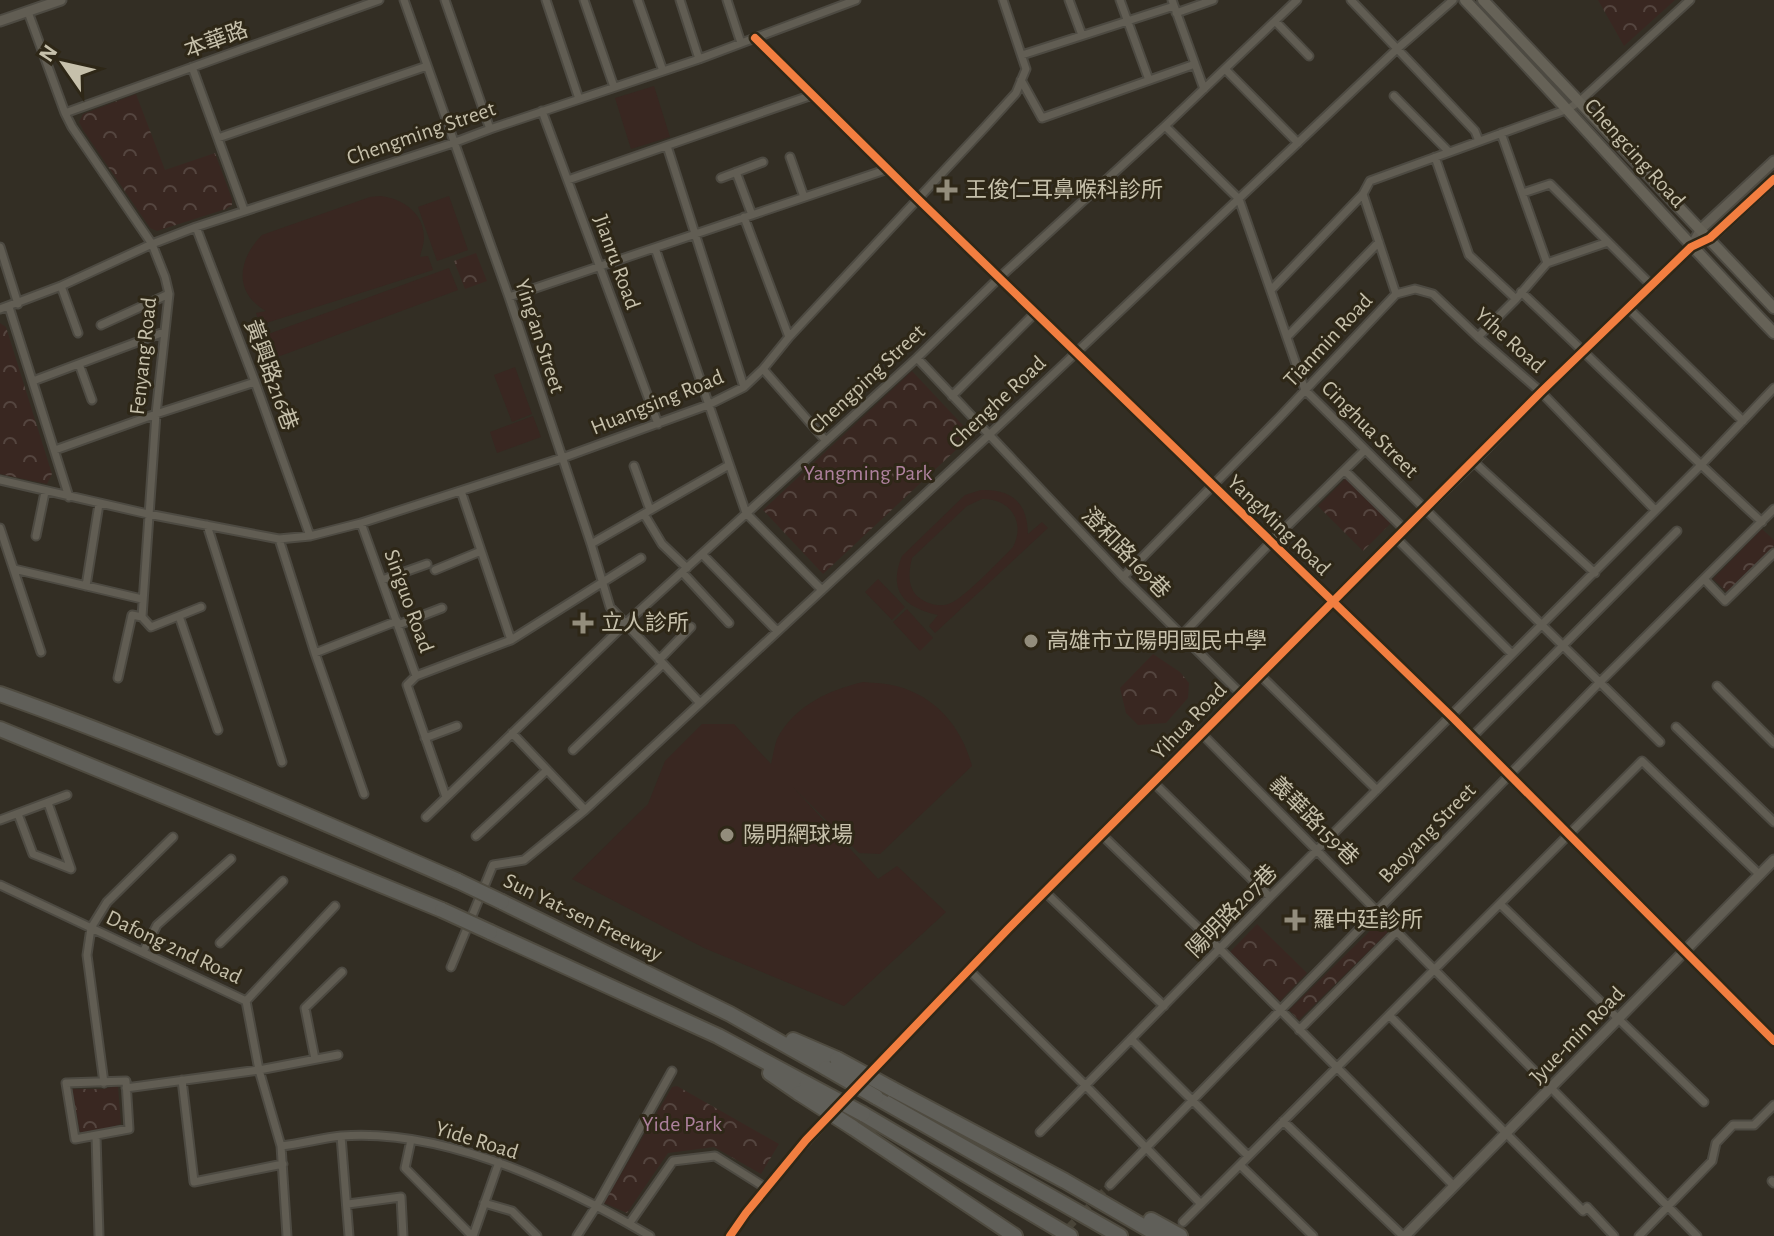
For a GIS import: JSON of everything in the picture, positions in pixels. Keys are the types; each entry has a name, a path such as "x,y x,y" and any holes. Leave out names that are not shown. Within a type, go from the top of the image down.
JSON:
{"highway":[{"name":"Sun Yat-sen Freeway","path":"0,694 66,717 458,881 831,1064"},
{"path":"0,729 442,910 718,1036 803,1088 852,1127 1015,1236"},
{"path":"831,1064 892,1089 1102,1201 1160,1236"},
{"path":"831,1064 876,1097 1120,1236"},
{"path":"803,1088 863,1114 1070,1236"},
{"path":"1102,1201 1182,1229"}],"main road":[{"name":"Chengcing Road","path":"1465,0 1774,333"},
{"name":"Chengcing Road","path":"1483,0 1774,308"}],"street":[{"path":"0,21 28,12 37,4 61,0"},
{"name":"本華路","path":"65,113 379,0"},
{"name":"Ying'an Street","path":"404,0 509,297 610,607 700,703"},
{"path":"445,0 490,129"},
{"path":"546,0 579,99"},
{"path":"584,0 614,87"},
{"path":"638,0 663,71"},
{"path":"680,0 699,59"},
{"path":"727,0 741,43"},
{"path":"821,0 825,10"},
{"name":"Chengming Street","path":"4,308 196,227 699,59 856,0"},
{"path":"1003,0 1026,69 1021,80 1042,118 1195,64"},
{"path":"1069,0 1082,35"},
{"path":"1120,0 1149,80"},
{"path":"1022,55 1174,6 1213,0"},
{"name":"Chengping Street","path":"426,817 626,623 917,358 1297,0"},
{"path":"1351,0 1475,131 1479,141"},
{"name":"Chenghe Road","path":"451,967 493,865 524,860 585,810 989,435 1398,48 1453,0"},
{"path":"1271,290 1363,194 1370,181 1568,109 1690,0"},
{"path":"1174,6 1204,89"},
{"name":"Fenyang Road","path":"28,12 65,113 152,244 169,294 156,414 142,617"},
{"path":"1275,21 1309,56"},
{"name":"YangMing Road","path":"755,38 1452,717 1773,1038"},
{"path":"218,138 427,66"},
{"path":"192,67 244,210"},
{"path":"1225,69 1298,143"},
{"name":"Huangsing Road","path":"0,480 99,504 279,539 310,536 361,523 562,458 708,405 744,387 763,369 789,337 1016,93 1021,80"},
{"path":"568,180 812,95"},
{"path":"1394,96 1449,152"},
{"name":"Jianru Road","path":"542,111 658,424"},
{"name":"Cinghua Street","path":"1165,126 1239,199 1305,390 1660,742"},
{"path":"1501,133 1547,263"},
{"path":"667,146 744,387"},
{"path":"790,157 804,197"},
{"path":"1435,157 1469,255 1585,352 1700,466 1774,525"},
{"path":"1691,247 1701,229 1774,161"},
{"path":"721,178 763,162"},
{"path":"509,297 888,169"},
{"path":"736,172 789,337"},
{"path":"1691,247 1710,238 1774,179"},
{"path":"1523,193 1550,184 1652,286"},
{"name":"Tianmin Road","path":"1123,577 1396,294 1363,194"},
{"name":"黃興路216巷","path":"196,227 310,536"},
{"path":"1287,337 1379,242"},
{"path":"1478,337 1547,263 1608,242"},
{"path":"0,247 3,268 18,304"},
{"name":"Yihua Road","path":"730,1236 806,1140 969,970 1332,601 1691,247"},
{"path":"655,248 746,513 821,589"},
{"path":"61,286 78,333"},
{"name":"Yihe Road","path":"1396,294 1415,289 1433,294 1541,392 1655,510"},
{"path":"101,325 169,294"},
{"path":"4,308 33,381 69,497"},
{"path":"1629,309 1743,421"},
{"path":"952,396 1035,313"},
{"path":"33,381 164,332"},
{"name":"澄和路169巷","path":"917,358 1123,577 1241,694"},
{"path":"79,364 92,400"},
{"path":"763,369 826,441"},
{"path":"55,450 255,382"},
{"name":"陽明路207巷","path":"1040,1132 1595,573 1774,388"},
{"path":"1182,635 1365,450"},
{"path":"1474,462 1595,573"},
{"path":"591,544 729,465"},
{"path":"634,466 647,512 662,544 729,623"},
{"path":"1345,471 1405,530"},
{"path":"461,491 511,640"},
{"path":"36,536 45,492"},
{"path":"86,586 99,504"},
{"name":"Baoyang Street","path":"1110,1185 1600,682 1774,509"},
{"name":"Sin'guo Road","path":"361,523 416,676 511,640 641,558"},
{"path":"207,525 282,762"},
{"path":"0,528 41,652"},
{"path":"1472,737 1677,531"},
{"path":"279,539 364,794"},
{"path":"1397,539 1512,654"},
{"path":"435,570 481,551"},
{"path":"1704,579 1725,601 1774,553"},
{"path":"702,554 777,631"},
{"path":"382,580 427,564"},
{"path":"14,569 142,599"},
{"path":"118,678 132,615 142,617 151,627 201,607"},
{"path":"315,653 442,608"},
{"path":"179,616 218,730"},
{"path":"573,750 661,662 691,627"},
{"path":"1260,675 1377,790"},
{"path":"416,676 407,685 446,797"},
{"path":"1717,686 1774,743"},
{"path":"425,738 457,726"},
{"path":"1676,727 1774,822"},
{"path":"512,733 585,810"},
{"name":"義華路159巷","path":"1202,734 1697,1236"},
{"path":"1182,1229 1201,1204 1248,1156 1642,761 1760,875"},
{"path":"476,836 547,770"},
{"path":"1154,783 1270,897"},
{"path":"0,820 67,795"},
{"path":"18,814 33,854 71,869 48,803"},
{"path":"1102,835 1220,949 1454,1186"},
{"path":"104,1083 87,955 91,928 107,902 173,837"},
{"path":"143,952 157,925 231,859"},
{"name":"Jyue-min Road","path":"1404,1236 1772,865"},
{"path":"220,943 283,881"},
{"name":"Dafong 2nd Road","path":"0,885 246,1001 259,1070 281,1146 287,1236"},
{"path":"1045,892 1164,1006"},
{"path":"1500,904 1704,1102"},
{"path":"246,1001 335,906"},
{"path":"1299,1030 1397,931"},
{"path":"969,970 1201,1204"},
{"path":"315,1059 305,1008 342,972"},
{"path":"1389,1015 1583,1211 1587,1207 1614,1236"},
{"path":"1131,1039 1248,1156"},
{"path":"126,1088 259,1070 338,1055"},
{"path":"577,1236 672,1071"},
{"path":"182,1080 194,1182 283,1164"},
{"path":"126,1081 126,1088 129,1129 75,1139 66,1083 126,1081"},
{"path":"1639,1236 1712,1161 1716,1143 1733,1125 1754,1125 1774,1105"},
{"path":"1283,1121 1404,1236"},
{"path":"96,1136 99,1236"},
{"path":"341,1136 349,1236"},
{"name":"Yide Road","path":"281,1146 341,1136 411,1140 452,1147 499,1162 597,1205 650,1236"},
{"path":"411,1140 405,1168 472,1236 499,1162"},
{"path":"629,1224 673,1161 715,1156 766,1188"},
{"path":"1240,1165 1313,1236"},
{"path":"348,1204 401,1197 403,1236"},
{"path":"484,1203 512,1211 537,1236"}],"green space":[{"path":"1598,0 1675,0 1624,46"},
{"path":"654,86 670,137 631,149 615,98"},
{"path":"136,94 165,170 215,153 232,205 157,231 150,228 79,122 83,114"},
{"path":"449,196 468,250 437,261 418,207"},
{"path":"370,197 397,200 416,215 424,238 420,257 428,256 433,270 260,325 256,313 266,311 248,294 243,274 248,254 262,235"},
{"path":"476,253 487,281 465,289 454,261"},
{"path":"449,268 458,290 272,359 263,336"},
{"path":"0,323 6,327 52,474 47,484 0,474"},
{"path":"515,367 532,414 512,422 494,375"},
{"name":"Yangming Park","path":"912,371 972,435 823,574 763,510"},
{"path":"533,416 541,437 497,453 490,432"},
{"path":"1346,478 1391,523 1363,551 1318,506"},
{"path":"992,490 1010,495 1025,514 1028,534 1042,522 1048,528 935,633 929,626 938,615 917,608 902,596 898,589 898,569 902,556 965,495","holes":["982,499 1008,507 1013,513 1018,529 1013,547 951,603 928,603 916,595 910,582 912,558 967,506"]},
{"path":"1762,529 1774,540 1774,546 1728,593 1713,579"},
{"path":"878,579 905,607 892,620 865,592"},
{"path":"907,609 933,638 920,651 893,622"},
{"path":"1153,654 1180,672 1189,683 1188,698 1166,723 1138,725 1126,713 1120,688"},
{"name":"陽明網球場","path":"863,682 896,686 923,697 935,706 962,739 972,766 880,854 859,853 793,787 878,879 897,866 946,912 844,1006 704,948 572,879 648,804 665,761 702,724 734,724 771,764 777,739 793,717 825,695"},
{"path":"1378,923 1388,932 1299,1020 1289,1010"},
{"path":"1257,924 1307,973 1280,1001 1230,952"},
{"path":"118,1086 121,1124 96,1132 80,1132 72,1089"},
{"name":"Yide Park","path":"677,1086 779,1144 761,1174 714,1147 668,1153 627,1213 604,1203 672,1087"}],"tunnel":[{"path":"1062,1234 1110,1185"}],"cycle path":[{"path":"755,38 1452,717 1774,1041"},
{"path":"730,1236 806,1140 1008,929 1541,392 1691,247 1710,238 1774,179"}],"place":[{"name":"王俊仁耳鼻喉科診所","path":"947,190"},
{"name":"立人診所","path":"583,623"},
{"name":"高雄市立陽明國民中學","path":"1031,641"},
{"name":"陽明網球場","path":"727,835"},
{"name":"羅中廷診所","path":"1295,920"}]}
